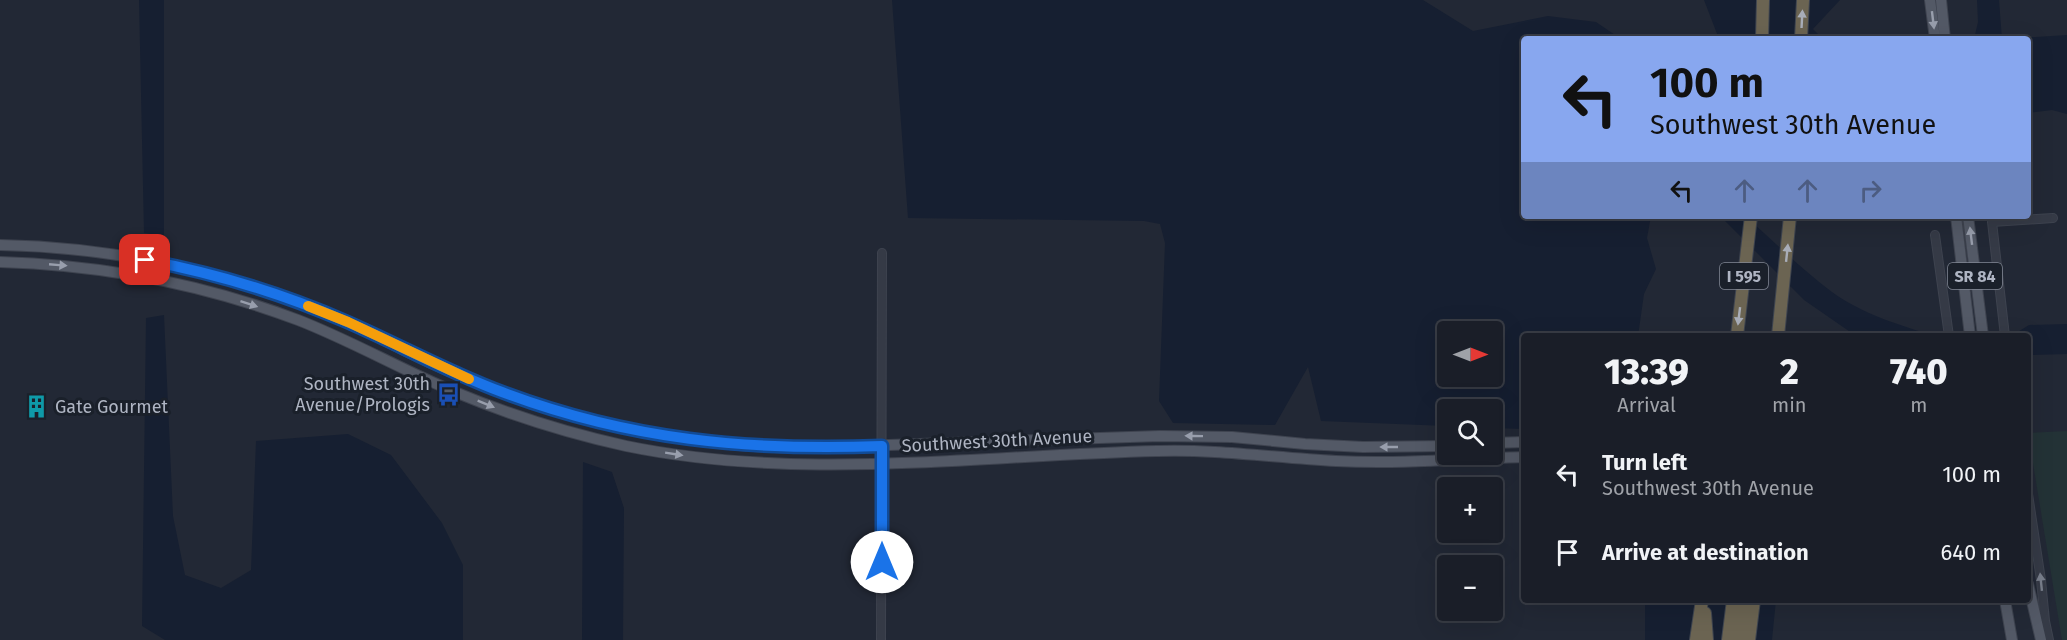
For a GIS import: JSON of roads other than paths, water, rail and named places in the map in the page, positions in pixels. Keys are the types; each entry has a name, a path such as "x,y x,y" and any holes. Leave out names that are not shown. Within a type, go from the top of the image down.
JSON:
{"highway":[{"path":"1762,36 1763,0"},
{"path":"1801,36 1803,0"},
{"name":"I 595","path":"1737,333 1750,219"},
{"name":"I 595","path":"1778,333 1790,219"},
{"path":"1696,640 1702,603"},
{"path":"1703,603 1707,640"},
{"path":"1728,640 1733,603"},
{"path":"1738,640 1743,603"},
{"path":"1749,640 1754,603"}],"main road":[{"path":"1930,0 1935,36"},
{"path":"1941,0 1945,36"},
{"name":"SR 84","path":"1956,219 1970,333"},
{"name":"SR 84","path":"1968,219 1983,333"},
{"name":"Southwest 30th Avenue","path":"0,244 74,250 131,258 188,269 244,284 348,322 452,372 500,392 553,410 628,429 681,439 797,448 1203,436 1363,447 1437,446"},
{"name":"Southwest 30th Avenue","path":"0,262 48,264 114,272 171,282 227,297 318,328 453,391 500,410 597,439 682,456 798,465 882,464 1202,451 1366,462 1521,457"},
{"path":"1108,438 1109,453"},
{"path":"1503,443 1521,442"},
{"path":"2031,596 2042,640"},
{"path":"2004,603 2012,640"}],"street":[{"path":"2005,333 1992,222 2053,218"},
{"path":"1935,236 1949,333"},
{"path":"881,640 882,253"},
{"path":"2031,514 2049,640"}],"water":[{"path":"139,0 164,0 164,236 144,233"},
{"path":"892,0 1423,0 1473,31 1548,16 1596,22 1617,36 1521,36 1521,219 1650,219 1647,238 1656,269 1644,294 1638,333 1521,333 1521,429 1503,428 1503,399 1437,399 1437,426 1321,421 1308,367 1275,425 1173,423 1159,401 1165,243 1160,224 1144,221 908,218"},
{"path":"1704,0 1840,0 1813,29 1820,36 1718,36"},
{"path":"1977,0 1999,0 2002,36 1975,36 1978,22"},
{"path":"2067,35 2067,114 2052,110 2031,113 2031,37"},
{"path":"1723,219 1748,219 1798,264 1844,300 1882,318 1925,333 1852,333 1804,300"},
{"path":"164,315 173,516 185,575 221,588 251,570 256,441 348,434 391,455 442,523 463,565 463,640 165,640 142,626 146,318"},
{"path":"2067,324 2067,354 2031,355 2031,333 2016,333 2029,325"},
{"path":"583,462 612,472 624,508 623,640 582,640"},
{"path":"1645,603 1776,603 1772,640 1645,640"}],"place":[{"name":"Southwest 30th Avenue/Prologis","path":"448,394"},
{"name":"Gate Gourmet","path":"37,407"}]}
